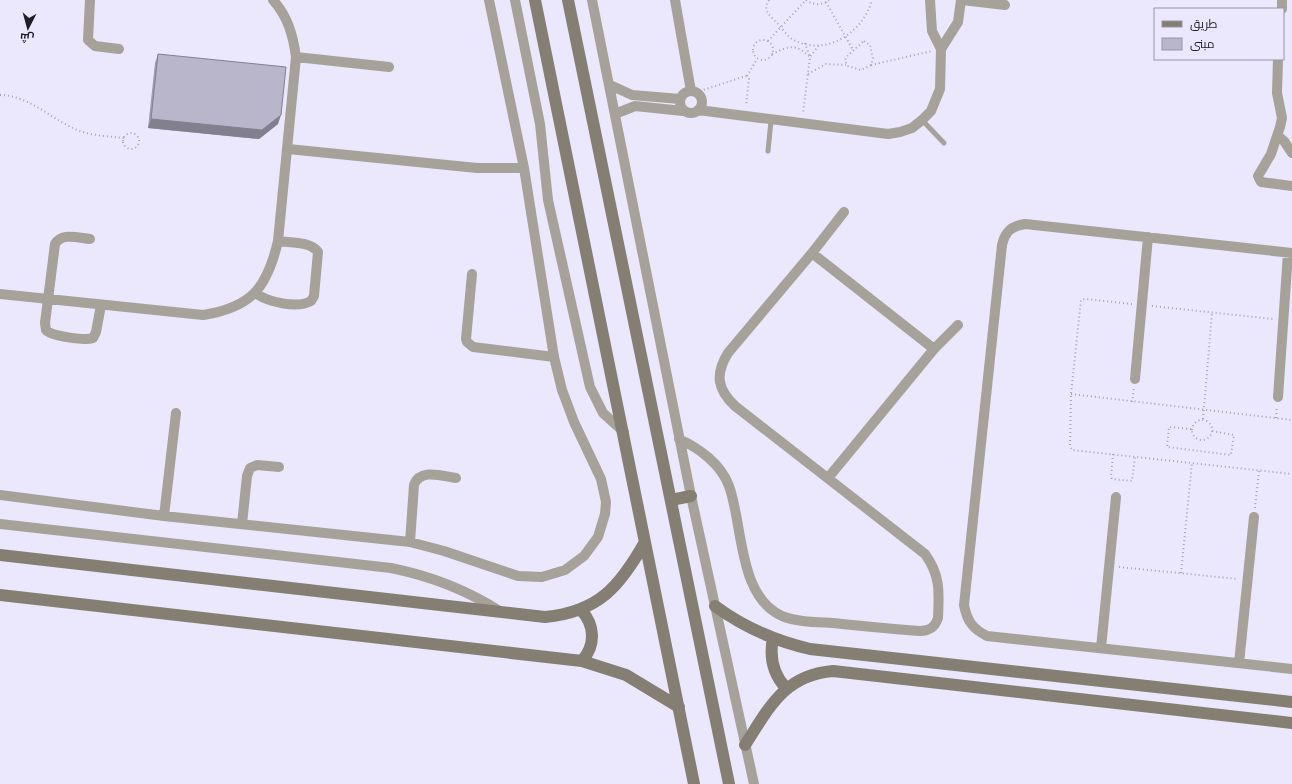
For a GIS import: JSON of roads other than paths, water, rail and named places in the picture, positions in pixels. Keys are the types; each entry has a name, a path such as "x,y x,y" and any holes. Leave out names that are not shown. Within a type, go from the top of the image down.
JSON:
{"street":[{"path":"90,0 88,40 95,46 119,49"},
{"path":"0,294 203,315 226,311 242,303 255,293 266,277 273,260 278,241 296,57 292,32 282,9 274,0"},
{"path":"0,495 164,516 410,542 444,551 507,573 530,578 542,577 565,570 575,564 592,547 598,537 605,514 604,490 601,479 568,406 554,357 524,168 489,0"},
{"path":"515,0 540,124 548,200 590,387 603,413 624,432"},
{"path":"535,0 624,432 694,784"},
{"path":"568,0 729,784"},
{"path":"592,0 616,114 679,439 754,784"},
{"path":"616,114 635,106 683,111 691,114 698,110 702,101 693,92 675,0"},
{"path":"930,0 932,31 942,49"},
{"path":"698,110 888,134 912,128 922,120 934,106 940,89 942,49 958,22 962,0 1005,5"},
{"path":"296,57 390,67"},
{"path":"1278,60 1277,93 1282,118 1278,136 1271,154 1259,172 1258,180 1265,183 1292,186"},
{"path":"610,85 632,95 680,99"},
{"path":"683,111 681,108 680,99 684,94 693,92"},
{"path":"1278,136 1284,141 1292,153"},
{"path":"288,148 477,168 524,168"},
{"path":"679,439 690,444 708,458 729,485 752,584 763,602 771,610 786,617 802,621 920,632 932,628 938,618 939,582 930,561 925,554 726,398 721,387 719,375 722,363 728,353 812,253 844,212"},
{"path":"1278,397 1290,253 1024,224 1016,225 1004,236 1002,245 964,605 966,615 976,631 987,636 1292,669"},
{"path":"90,239 65,236 57,240 55,244 44,327 48,333 87,339 95,335 101,305"},
{"path":"1135,379 1148,237"},
{"path":"255,293 265,300 306,304 314,296 318,252 315,248 309,245 278,241"},
{"path":"812,253 934,349"},
{"path":"472,274 466,339 470,345 473,347 554,357"},
{"path":"828,478 934,349 958,325"},
{"path":"164,516 176,413"},
{"path":"242,524 247,476 250,468 257,465 279,467"},
{"path":"410,542 414,485 418,478 425,475 456,478"},
{"path":"671,500 691,496"},
{"path":"1101,648 1116,497"},
{"path":"1239,663 1254,517"},
{"path":"0,524 415,572 444,582 482,600 503,613"},
{"path":"0,555 545,617 569,614 602,599 619,583 645,542"},
{"path":"0,595 582,661 626,675 679,707"},
{"path":"715,606 746,627 795,645 821,650 1291,700"},
{"path":"580,610 588,620 592,632 592,645 582,661"},
{"path":"773,638 772,661 777,676 786,688"},
{"path":"745,745 772,704 786,688 794,682 813,674 823,672 843,672 1292,722"}],"lane":[{"path":"768,151 772,120"},
{"path":"922,120 944,143"}]}
